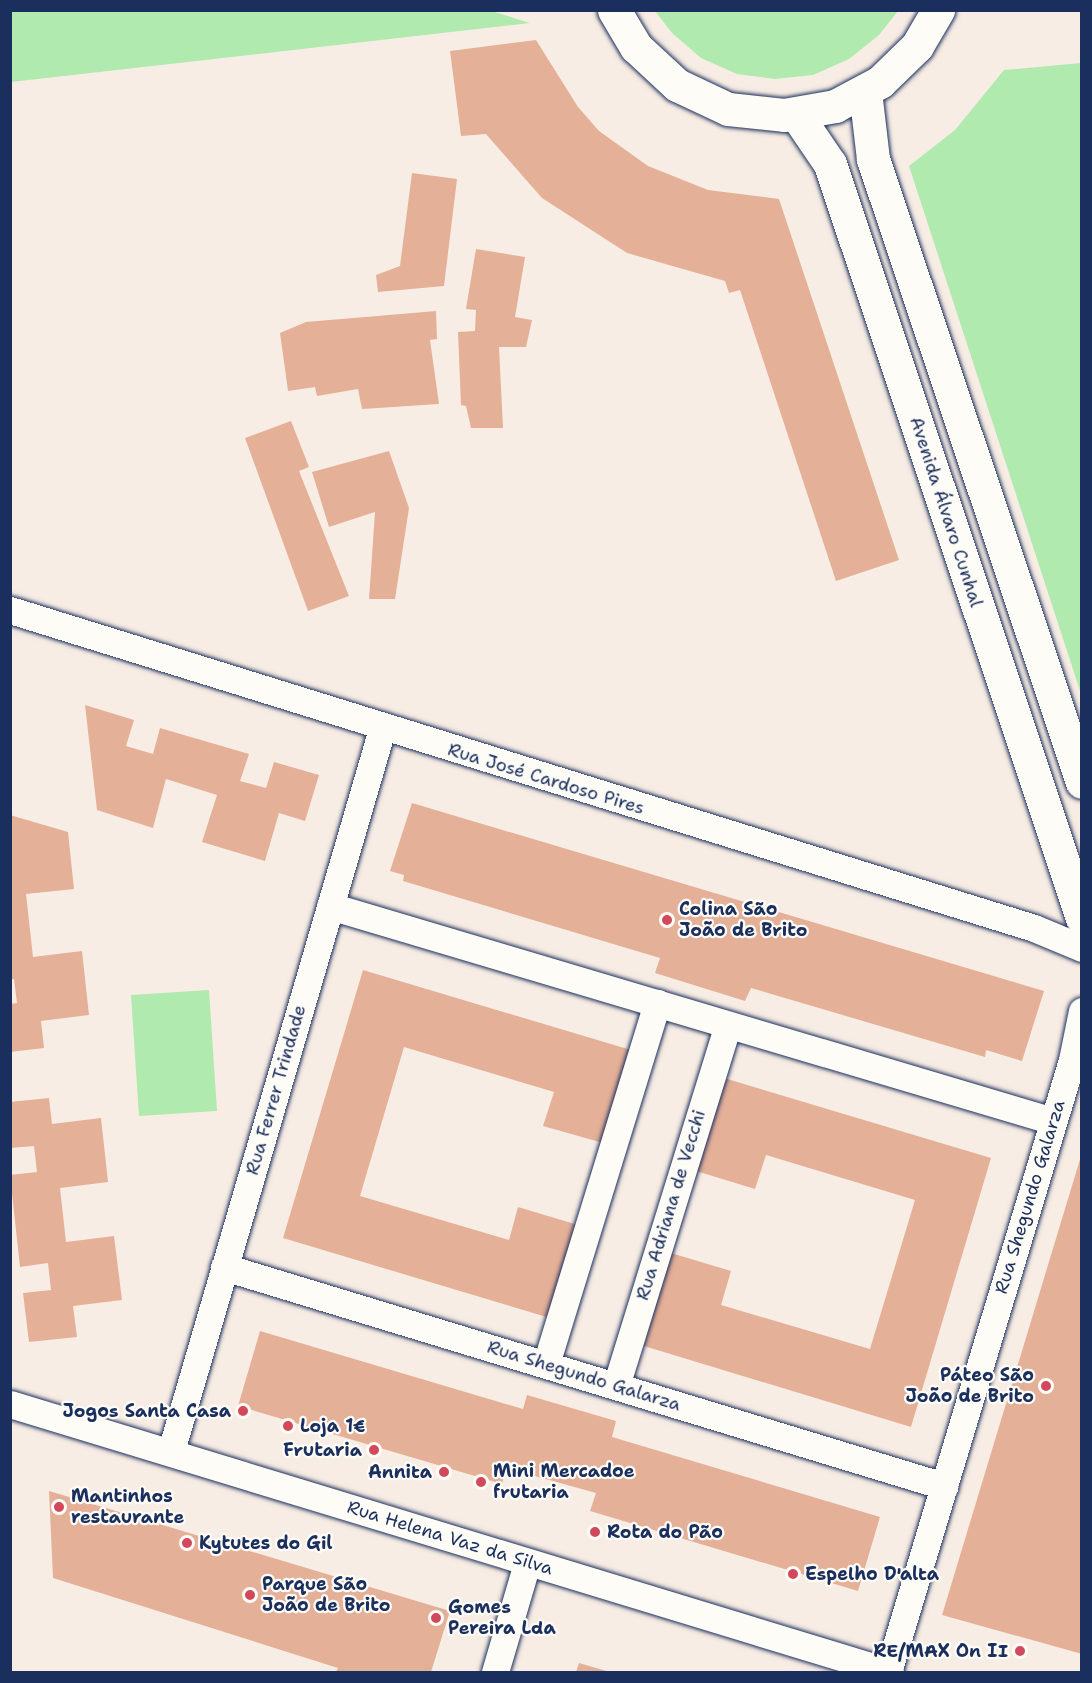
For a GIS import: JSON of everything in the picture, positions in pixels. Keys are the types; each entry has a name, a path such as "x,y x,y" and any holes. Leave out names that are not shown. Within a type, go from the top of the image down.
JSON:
{"street":[{"path":"614,10 636,47 685,90 728,109 796,114 835,106 866,91 900,65 935,17 961,10"},
{"path":"866,91 873,159 1082,782"},
{"name":"Avenida Álvaro Cunhal","path":"796,114 830,164 1082,918"},
{"name":"Rua José Cardoso Pires","path":"10,610 382,729 1022,924 1082,948"},
{"name":"Rua Ferrer Trindade","path":"171,1451 382,729"},
{"path":"330,906 1053,1121"},
{"path":"546,1364 657,1003"},
{"name":"Rua Shegundo Galarza","path":"889,1672 1053,1121 1077,1054 1082,1011"},
{"name":"Rua Adriana de Vecchi","path":"616,1386 728,1025"},
{"name":"Rua Shegundo Galarza","path":"224,1268 944,1486"},
{"name":"Rua Helena Vaz da Silva","path":"10,1404 171,1451 527,1563 889,1672"},
{"path":"495,1672 527,1563"}],"green space":[{"path":"488,10 530,23 11,82 11,11"},
{"path":"655,11 898,11 879,35 849,59 813,75 775,79 737,74 701,58 672,33"},
{"path":"1082,63 1081,694 909,166 955,130 1004,70"},
{"path":"209,990 217,1111 139,1116 131,995"}],"building":[{"path":"536,40 578,107 599,131 648,166 708,190 779,199 899,560 836,581 740,290 729,293 725,281 627,253 542,198 486,134 461,136 450,51"},
{"path":"412,173 457,179 444,286 378,292 376,275 400,266"},
{"path":"476,249 525,257 515,317 532,320 526,347 499,347 503,428 471,428 466,406 461,405 458,332 475,331 476,310 466,309"},
{"path":"436,311 437,339 430,340 439,404 362,409 358,389 317,396 315,387 288,391 280,333 306,322"},
{"path":"291,421 309,467 299,471 349,596 308,611 245,438"},
{"path":"389,451 409,508 395,599 369,599 375,512 329,527 312,472"},
{"path":"85,705 134,720 126,746 153,754 160,728 249,754 240,781 266,788 274,762 319,775 305,821 279,813 265,861 202,842 217,795 166,779 153,828 97,810"},
{"name":"Colina São João de Brito","path":"412,803 1044,991 1022,1061 986,1050 985,1057 751,988 745,1001 655,973 660,958 403,881 404,875 390,871"},
{"path":"10,815 68,832 74,889 26,894 33,957 82,951 89,1015 41,1021 44,1048 10,1052 10,1004 17,1003 14,979 10,979"},
{"path":"363,970 631,1050 603,1143 543,1126 554,1092 404,1047 360,1196 509,1240 518,1207 578,1225 550,1318 283,1238"},
{"path":"724,1078 991,1158 911,1427 644,1346 671,1253 731,1271 721,1305 870,1349 915,1200 766,1155 755,1189 696,1171"},
{"path":"49,1098 52,1124 101,1118 108,1182 60,1188 66,1242 114,1236 122,1300 73,1306 77,1337 29,1342 23,1293 51,1290 48,1263 20,1267 10,1175 37,1172 34,1146 10,1148 10,1102"},
{"name":"Páteo São João de Brito","path":"1082,1156 1082,1654 942,1615"},
{"path":"260,1331 523,1409 527,1395 616,1421 612,1437 880,1517 858,1591 590,1511 596,1493 506,1468 502,1484 238,1406"},
{"name":"Parque São João de Brito","path":"49,1491 450,1611 431,1672 336,1672 338,1668 53,1578"},
{"path":"579,1663 610,1672 576,1672"}],"place":[{"name":"Colina São João de Brito","path":"667,920"},
{"name":"Páteo São João de Brito","path":"1046,1386"},
{"name":"Jogos Santa Casa","path":"243,1411"},
{"name":"Loja 1€","path":"288,1426"},
{"name":"Frutaria","path":"374,1450"},
{"name":"Annita","path":"444,1472"},
{"name":"Mini Mercadoe frutaria","path":"481,1482"},
{"name":"Mantinhos restaurante","path":"59,1507"},
{"name":"Rota do Pão","path":"595,1532"},
{"name":"Kytutes do Gil","path":"187,1543"},
{"name":"Espelho D'alta","path":"793,1574"},
{"name":"Parque São João de Brito","path":"250,1595"},
{"name":"Gomes Pereira Lda","path":"436,1618"},
{"name":"RE/MAX On II","path":"1020,1651"}]}
